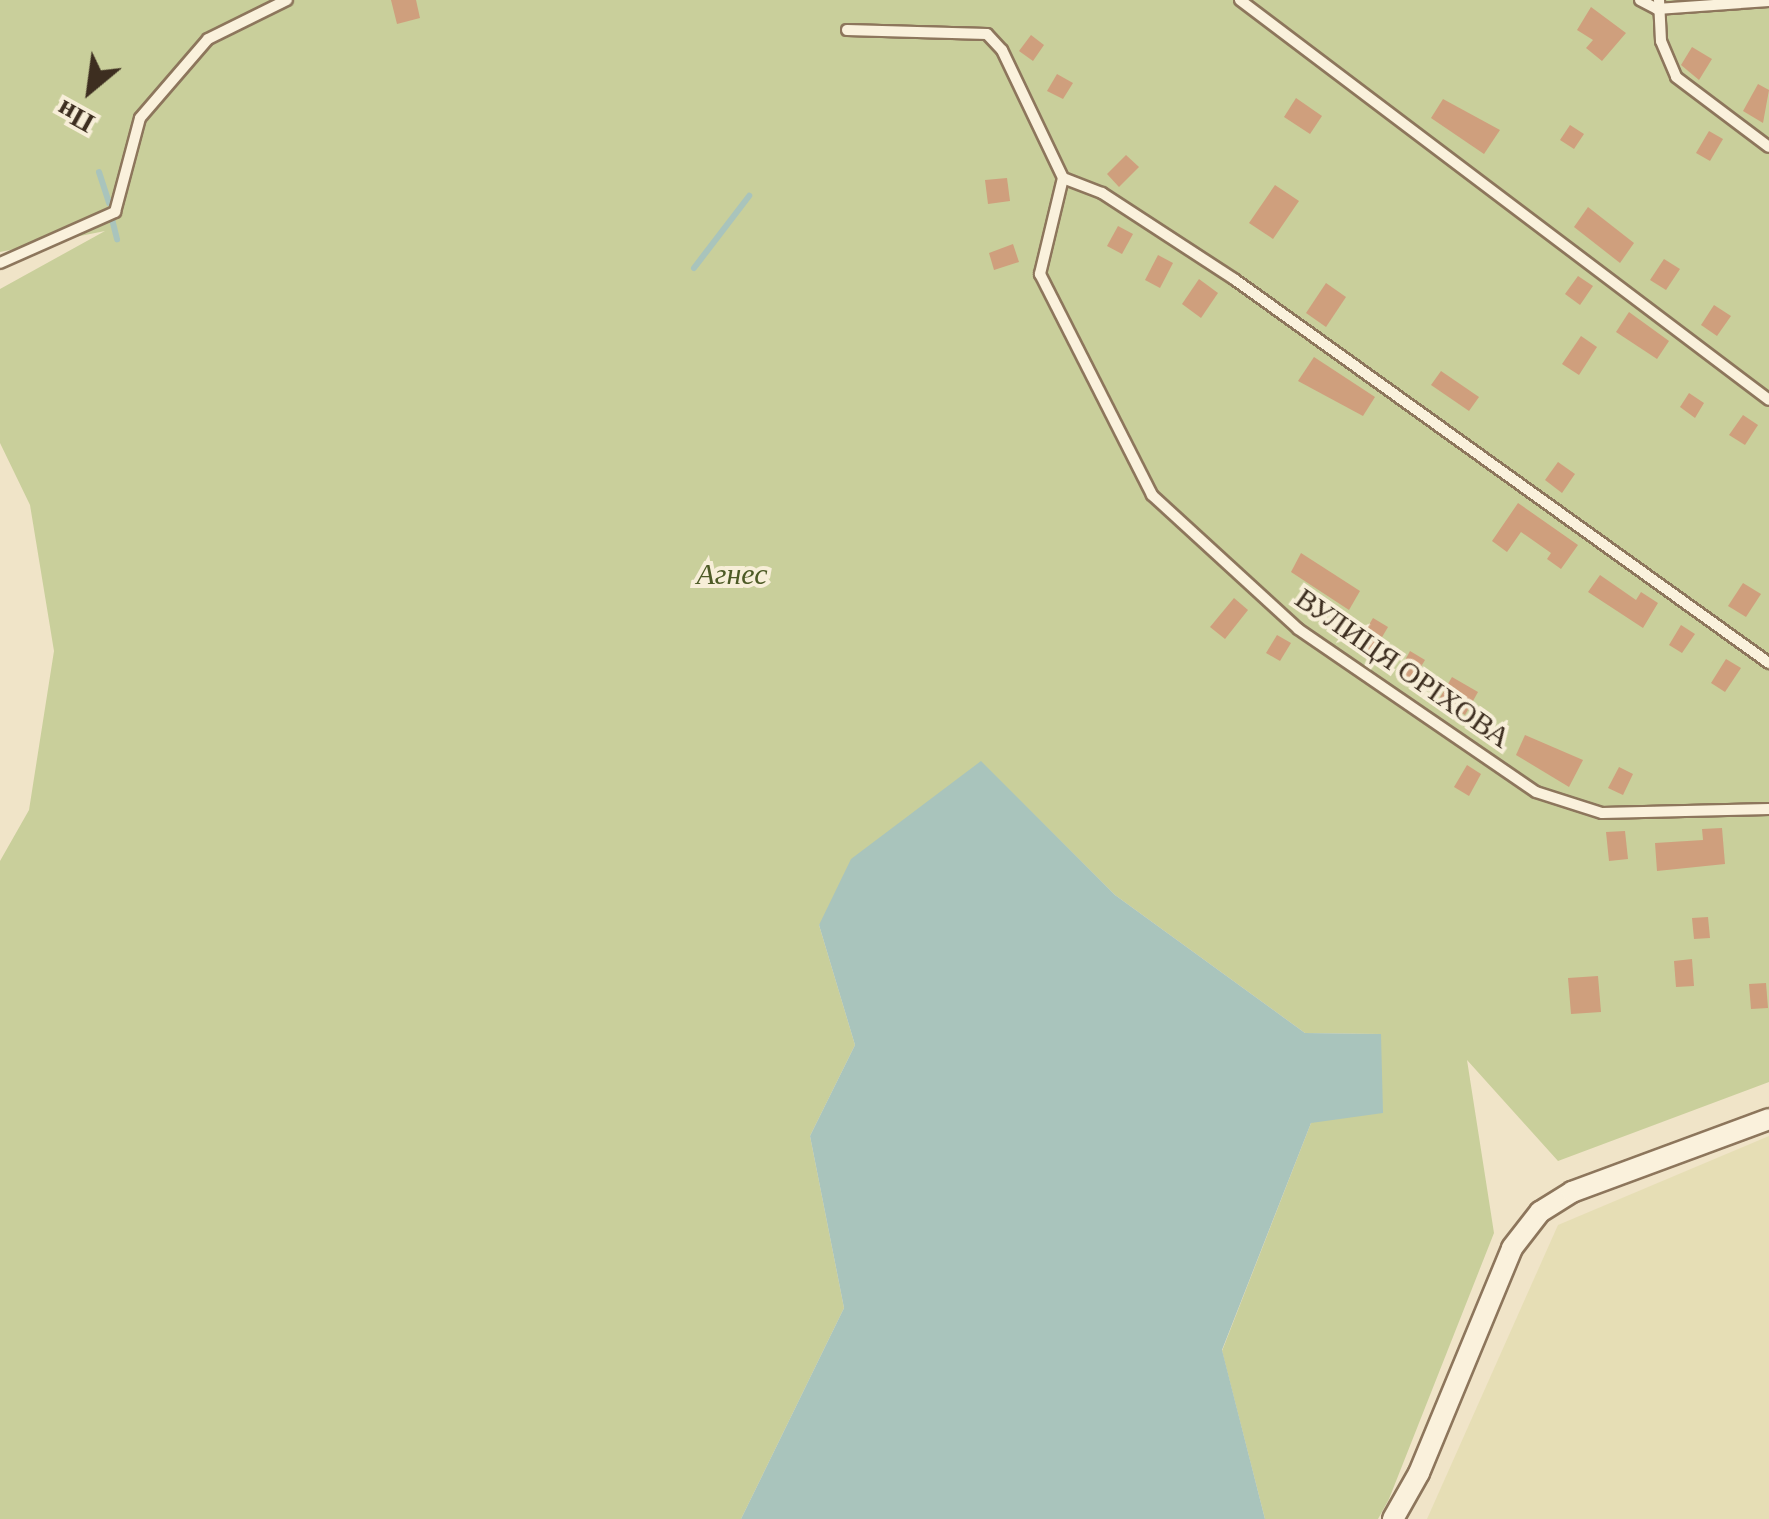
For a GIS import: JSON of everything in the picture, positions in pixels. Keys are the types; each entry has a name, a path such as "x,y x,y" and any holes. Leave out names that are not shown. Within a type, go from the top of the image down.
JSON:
{"street":[{"path":"1394,1519 1419,1473 1512,1248 1540,1212 1572,1192 1769,1120"}],"lane":[{"path":"0,263 114,212 140,118 208,39 287,0"},
{"path":"1240,0 1769,400"},
{"path":"1640,0 1658,4 1769,0"},
{"path":"1658,4 1676,76 1769,147"},
{"path":"847,30 987,34 1002,50 1063,178 1102,192 1234,279 1769,663"},
{"name":"ВУЛИЦЯ ОРІХОВА","path":"1063,178 1040,274 1152,495 1298,629 1536,792 1602,812 1769,809"}],"shaded area":[{"path":"1769,1136 1769,1519 1427,1519 1558,1225"}],"green space":[{"name":"Агнес","path":"0,0 1769,0 1769,1082 1558,1161 1467,1060 1494,1233 1389,1499 1378,1519 1265,1519 1222,1351 1311,1123 1381,1034 1305,1033 1115,895 981,762 819,925 855,1045 810,1136 844,1308 741,1519 0,1519 0,861 29,810 54,651 30,505 0,443 0,289 105,231 0,252"}],"water":[{"path":"981,761 1115,895 1305,1033 1381,1034 1383,1113 1311,1123 1222,1350 1265,1519 741,1519 844,1308 810,1136 855,1045 819,925 851,859"}],"building":[{"path":"391,0 416,0 420,18 397,24"},
{"path":"1591,7 1626,33 1602,61 1586,48 1593,40 1577,30"},
{"path":"1031,35 1044,45 1033,61 1019,51"},
{"path":"1692,47 1712,59 1699,80 1681,65"},
{"path":"1057,74 1073,83 1063,99 1047,91"},
{"path":"1758,84 1769,90 1763,123 1743,111"},
{"path":"1296,98 1322,116 1310,134 1284,117"},
{"path":"1443,99 1500,130 1484,154 1431,118"},
{"path":"1570,125 1584,134 1574,149 1560,140"},
{"path":"1709,131 1723,139 1710,161 1696,153"},
{"path":"1126,155 1139,167 1119,187 1107,174"},
{"path":"1007,178 1010,201 988,204 985,180"},
{"path":"1275,185 1299,201 1273,239 1249,223"},
{"path":"1588,207 1634,243 1620,263 1574,227"},
{"path":"1118,226 1133,234 1122,254 1107,246"},
{"path":"1013,244 1019,262 994,270 989,253"},
{"path":"1158,255 1173,263 1160,288 1145,280"},
{"path":"1664,259 1680,269 1666,290 1650,280"},
{"path":"1578,276 1593,286 1580,305 1565,294"},
{"path":"1199,279 1218,293 1201,318 1182,304"},
{"path":"1326,283 1346,297 1326,327 1306,313"},
{"path":"1714,305 1731,316 1717,336 1701,325"},
{"path":"1629,312 1669,341 1657,359 1616,332"},
{"path":"1581,336 1597,347 1579,375 1562,364"},
{"path":"1314,357 1375,397 1363,416 1298,381"},
{"path":"1441,371 1479,397 1469,411 1431,385"},
{"path":"1689,393 1704,403 1695,418 1680,407"},
{"path":"1743,415 1758,425 1745,445 1729,435"},
{"path":"1558,462 1575,474 1562,493 1545,480"},
{"path":"1518,503 1578,545 1561,569 1547,559 1551,553 1521,532 1507,552 1492,541"},
{"path":"1301,553 1360,591 1349,610 1291,572"},
{"path":"1600,575 1636,600 1641,592 1658,603 1643,628 1588,592"},
{"path":"1743,583 1761,594 1746,617 1728,606"},
{"path":"1234,598 1248,610 1225,639 1210,627"},
{"path":"1373,618 1388,627 1372,654 1357,645"},
{"path":"1681,625 1695,634 1682,653 1669,645"},
{"path":"1277,635 1291,643 1280,661 1266,653"},
{"path":"1410,651 1425,660 1411,683 1397,675"},
{"path":"1726,659 1741,668 1725,692 1711,683"},
{"path":"1452,677 1478,692 1465,715 1439,699"},
{"path":"1525,735 1583,760 1569,787 1516,755"},
{"path":"1467,765 1481,774 1469,796 1454,787"},
{"path":"1619,767 1633,774 1623,795 1608,788"},
{"path":"1722,828 1725,864 1657,871 1655,843 1703,840 1702,829"},
{"path":"1625,831 1628,859 1609,861 1606,832"},
{"path":"1708,917 1710,938 1694,939 1692,918"},
{"path":"1692,959 1694,986 1676,987 1674,961"},
{"path":"1598,976 1601,1012 1571,1014 1568,978"},
{"path":"1766,983 1768,1008 1751,1009 1749,984"}],"waterway":[{"path":"99,172 109,203"},
{"path":"694,268 749,196"},
{"path":"112,219 117,239"}]}
